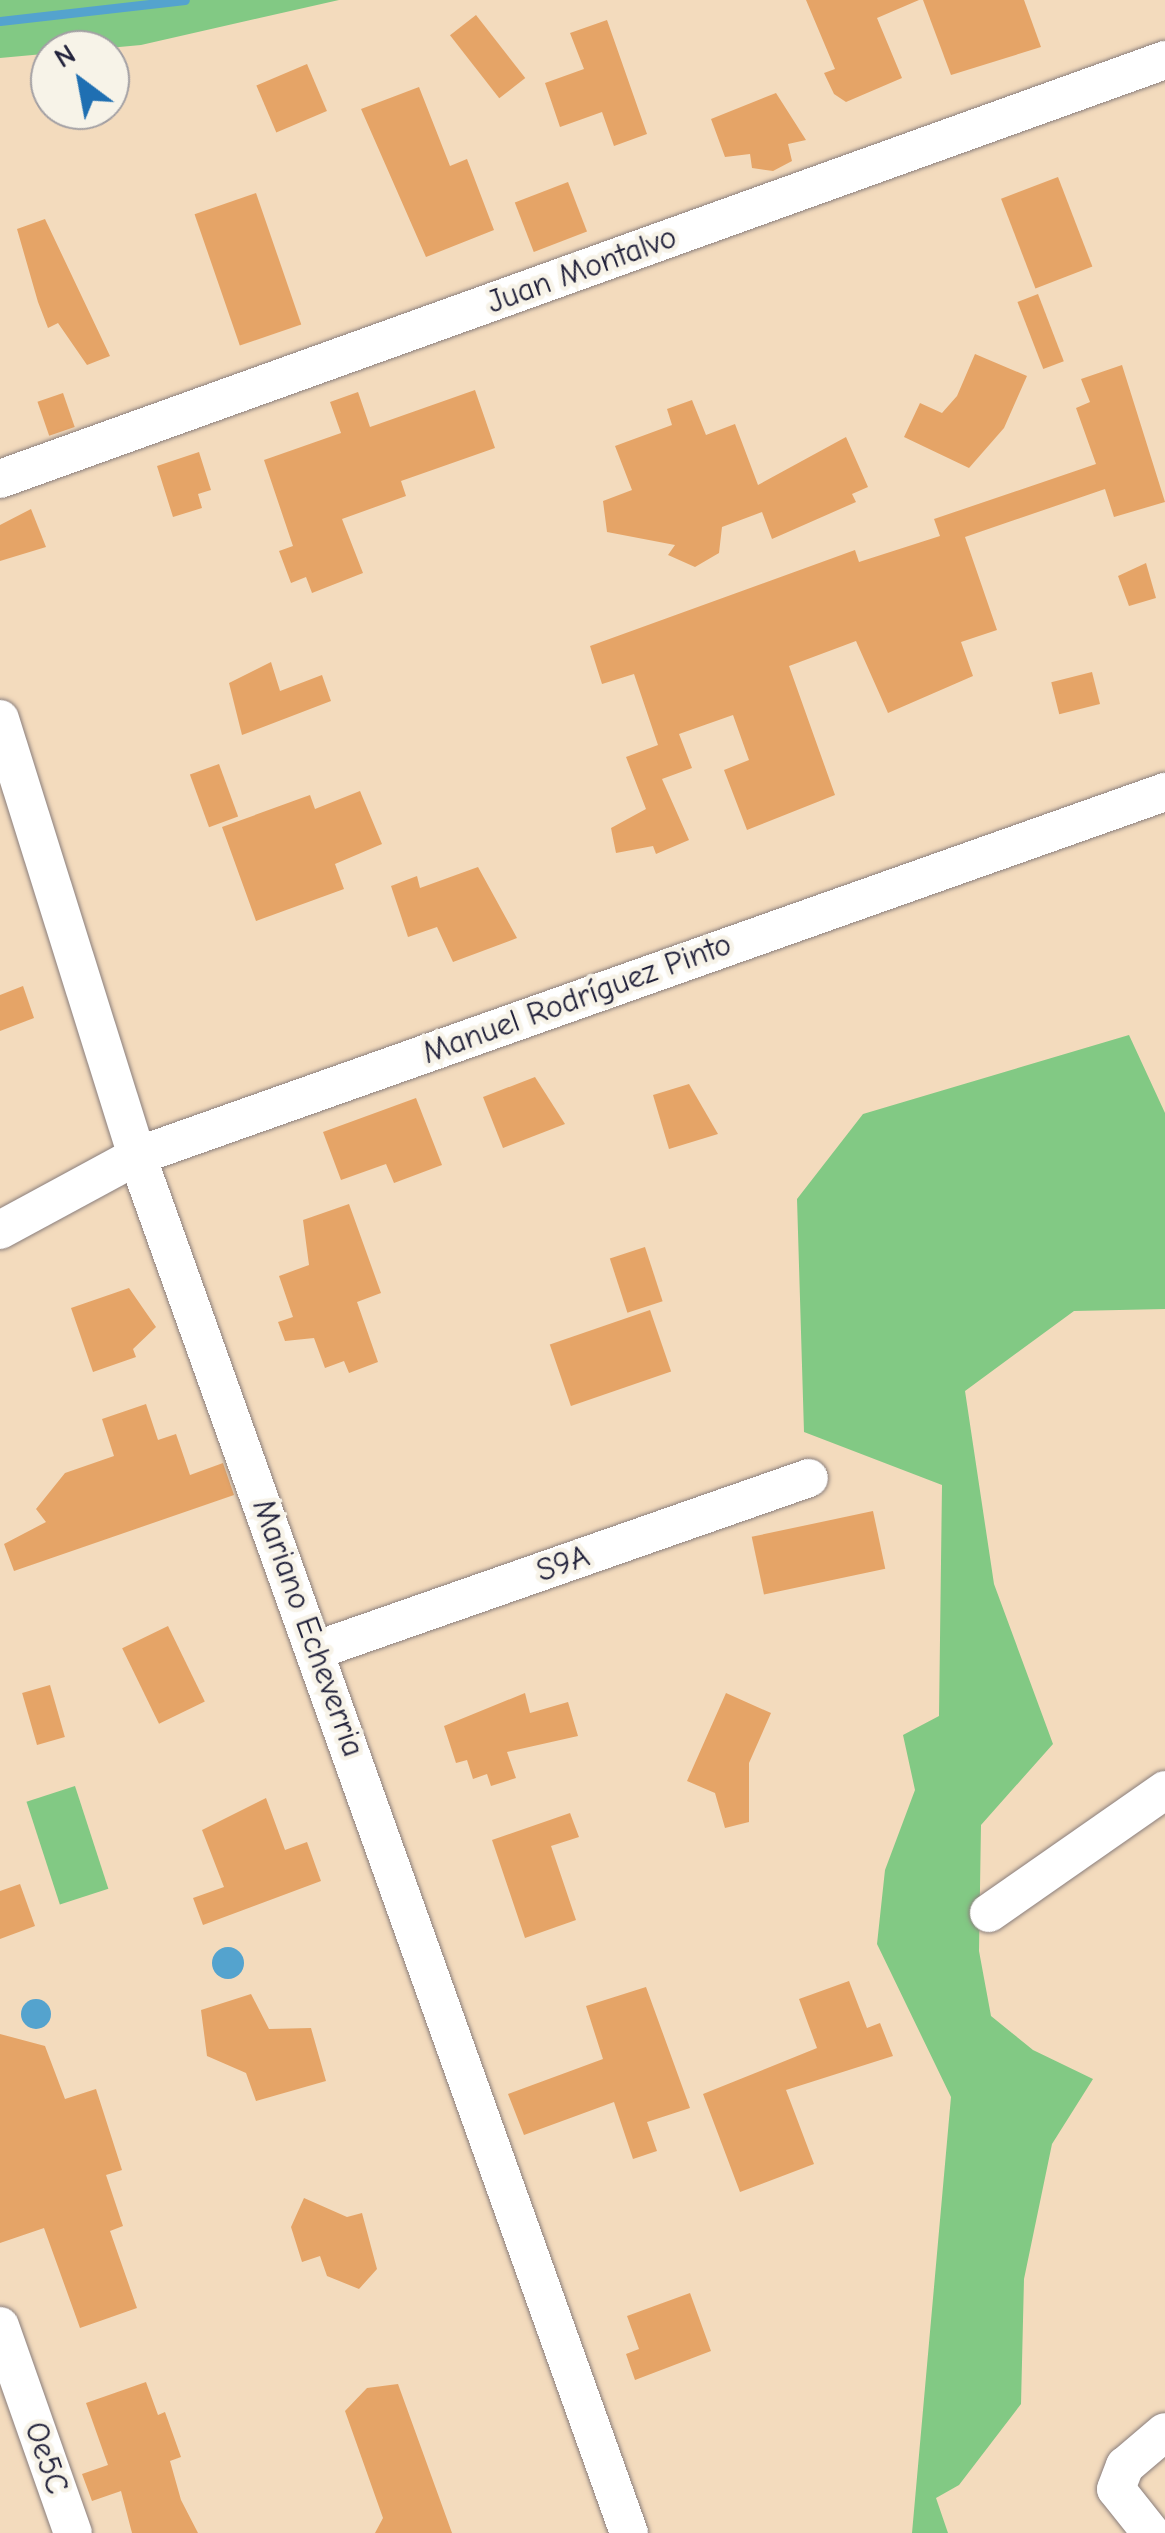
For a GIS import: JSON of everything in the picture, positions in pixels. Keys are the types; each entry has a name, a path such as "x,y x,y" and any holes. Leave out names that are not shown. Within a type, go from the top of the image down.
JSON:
{"street":[{"name":"Juan Montalvo","path":"0,480 1165,60"},
{"name":"Mariano Echeverria","path":"0,719 137,1156 317,1650 625,2532"},
{"name":"Manuel Rodríguez Pinto","path":"0,1230 137,1156 1165,792"},
{"name":"S9A","path":"317,1650 810,1478"},
{"path":"989,1913 1165,1790"},
{"name":"Oe5C","path":"0,2326 73,2533"},
{"path":"1151,2533 1116,2489 1125,2466 1165,2432"}],"green space":[{"path":"0,0 339,0 141,45 130,46 130,30 30,30 30,55 0,58"},
{"path":"1129,1035 1165,1113 1165,1309 1074,1311 965,1391 994,1584 1053,1744 981,1825 979,1951 991,2016 1033,2050 1093,2079 1052,2144 1024,2279 1021,2404 959,2485 936,2498 948,2533 912,2533 951,2097 877,1944 885,1870 915,1790 903,1735 939,1716 942,1485 804,1432 797,1199 863,1114"},
{"path":"75,1786 108,1889 60,1904 26,1802"}],"water":[{"path":"228,1947 239,1952 244,1963 239,1974 228,1979 217,1974 212,1963 217,1952"},
{"path":"36,1999 47,2003 51,2014 47,2025 36,2029 25,2025 21,2014 25,2003"}],"building":[{"path":"806,0 919,0 877,18 902,78 846,102 834,94 824,73 835,69"},
{"path":"923,0 1024,0 1041,47 951,75"},
{"path":"476,15 525,78 499,98 450,35"},
{"path":"607,20 647,134 614,146 602,112 560,127 545,83 584,69 570,33"},
{"path":"307,64 327,111 276,132 256,85"},
{"path":"419,87 450,166 467,159 494,230 426,257 361,109"},
{"path":"776,93 806,140 788,144 792,161 773,171 752,168 750,154 725,157 711,119"},
{"path":"1058,177 1092,267 1035,288 1001,199"},
{"path":"568,182 587,231 534,252 515,202"},
{"path":"256,193 301,324 240,346 195,214"},
{"path":"45,219 110,356 87,365 58,323 48,328 17,229"},
{"path":"1038,294 1064,361 1043,369 1017,302"},
{"path":"975,354 1027,376 1004,428 969,468 904,437 920,403 942,413 957,396"},
{"path":"1122,365 1165,502 1114,517 1105,489 965,537 997,630 961,642 973,676 888,713 856,641 789,666 835,795 747,830 724,770 749,760 733,715 679,734 692,768 662,779 689,840 656,854 653,846 616,853 611,828 646,809 626,757 658,745 634,674 602,684 590,646 855,550 859,562 940,536 934,519 1096,464 1076,408 1090,402 1081,379"},
{"path":"475,390 495,448 401,481 406,496 342,519 363,573 312,593 306,577 291,583 279,551 293,546 264,460 341,433 330,402 358,392 370,427"},
{"path":"63,393 75,427 49,436 37,402"},
{"path":"692,400 706,435 735,424 758,485 846,437 868,487 852,494 856,502 772,539 762,512 722,527 719,553 695,567 668,555 675,545 607,532 603,501 632,490 615,446 672,425 667,409"},
{"path":"199,452 211,490 198,494 202,508 173,517 157,466"},
{"path":"31,509 46,547 0,561 0,525"},
{"path":"1146,563 1156,598 1129,606 1118,576"},
{"path":"271,662 280,691 322,675 331,701 242,735 229,683"},
{"path":"1092,672 1100,704 1059,714 1051,682"},
{"path":"219,764 238,817 209,827 190,775"},
{"path":"360,791 382,844 335,864 344,889 256,921 222,827 310,795 315,809"},
{"path":"478,867 517,938 453,962 437,927 408,937 391,886 417,876 420,888"},
{"path":"23,986 34,1018 0,1031 0,995"},
{"path":"535,1077 565,1124 503,1148 483,1097"},
{"path":"689,1084 718,1134 669,1149 653,1095"},
{"path":"416,1098 442,1165 394,1183 386,1164 341,1180 323,1132"},
{"path":"349,1204 381,1293 357,1302 378,1362 349,1373 344,1361 325,1368 314,1338 285,1341 278,1322 293,1317 279,1276 309,1265 303,1220"},
{"path":"645,1247 663,1301 627,1313 610,1258"},
{"path":"129,1288 156,1327 133,1349 136,1357 93,1372 71,1308"},
{"path":"650,1310 671,1371 571,1406 550,1345"},
{"path":"146,1404 158,1440 176,1434 190,1475 223,1463 234,1495 14,1571 4,1544 46,1522 36,1509 65,1473 114,1456 102,1419"},
{"path":"873,1511 885,1569 764,1594 752,1537"},
{"path":"168,1626 205,1701 159,1724 122,1648"},
{"path":"50,1685 65,1737 37,1745 22,1693"},
{"path":"525,1693 530,1713 568,1702 578,1736 507,1752 516,1778 491,1786 487,1774 473,1779 467,1760 456,1763 444,1726"},
{"path":"726,1693 771,1713 749,1763 749,1822 725,1828 715,1793 687,1781"},
{"path":"266,1798 285,1850 307,1842 321,1881 203,1925 193,1898 224,1887 202,1830"},
{"path":"570,1813 579,1837 551,1846 576,1920 525,1938 492,1840"},
{"path":"20,1884 35,1926 0,1939 0,1891"},
{"path":"849,1981 867,2028 880,2023 893,2056 786,2090 814,2164 740,2192 703,2094 817,2048 799,1999"},
{"path":"646,1987 690,2108 647,2122 657,2151 633,2159 614,2102 524,2135 508,2094 603,2059 586,2006"},
{"path":"251,1994 269,2029 311,2028 326,2081 256,2101 246,2073 207,2056 201,2010"},
{"path":"0,2034 45,2046 65,2099 96,2089 122,2170 106,2175 123,2226 110,2231 137,2308 80,2328 44,2228 0,2243"},
{"path":"304,2198 347,2217 362,2213 377,2269 359,2289 327,2276 320,2256 302,2262 291,2227"},
{"path":"690,2293 711,2351 635,2380 626,2354 639,2349 627,2316"},
{"path":"146,2382 158,2415 165,2412 181,2457 170,2461 181,2500 198,2533 132,2533 121,2491 92,2501 82,2474 108,2465 86,2403"},
{"path":"398,2384 452,2533 375,2533 383,2518 345,2411 367,2388"}],"waterway":[{"path":"0,21 185,0"}]}
